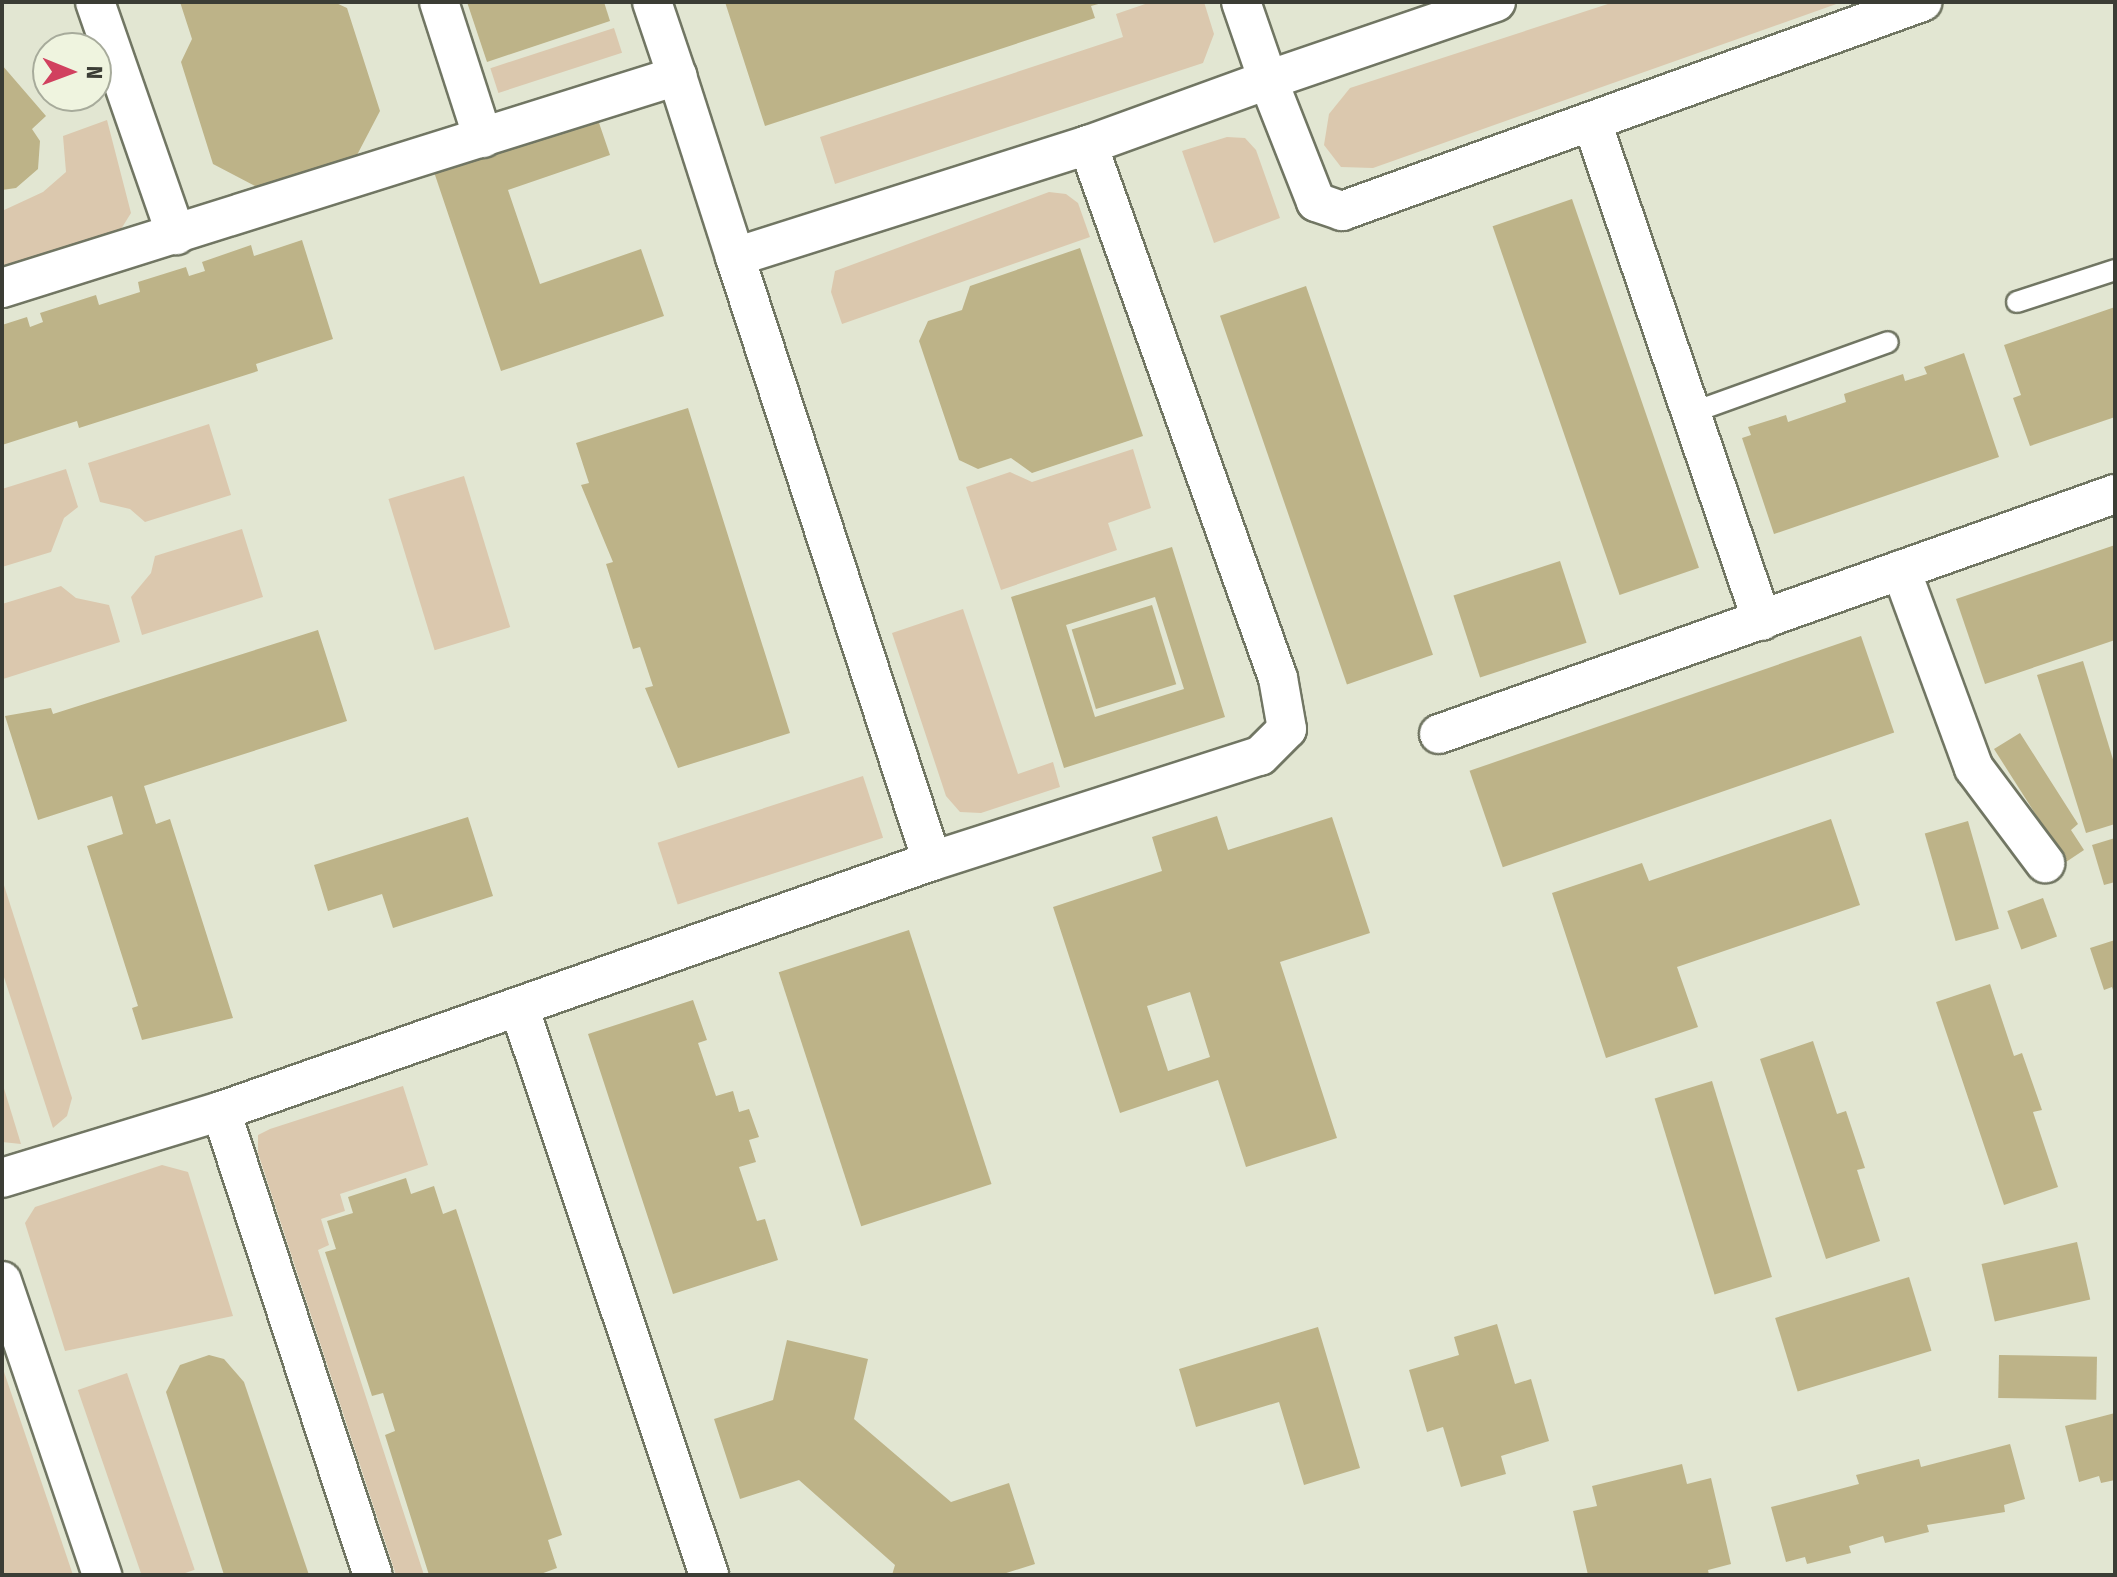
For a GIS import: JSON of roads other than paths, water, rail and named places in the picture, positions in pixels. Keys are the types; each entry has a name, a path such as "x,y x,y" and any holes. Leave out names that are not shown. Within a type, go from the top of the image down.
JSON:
{"street":[{"path":"95,2 176,235"},
{"path":"439,2 483,138"},
{"path":"652,2 932,861"},
{"path":"1241,2 1316,202 1342,211 1922,2"},
{"path":"735,257 1088,145 1496,2"},
{"path":"2,288 677,76"},
{"path":"1592,122 1762,621"},
{"path":"2,1178 221,1111 520,1010 932,861 1260,756 1287,729 1278,678 1088,145"},
{"path":"1439,734 2115,494"},
{"path":"1901,570 1974,768 2045,863"},
{"path":"520,1010 709,1575"},
{"path":"221,1111 373,1575"},
{"path":"2,1281 102,1575"}],"lane":[{"path":"2017,302 2115,270"},
{"path":"1691,413 1888,342"}],"tram line":[{"path":"2,1570 4,1575"}]}
